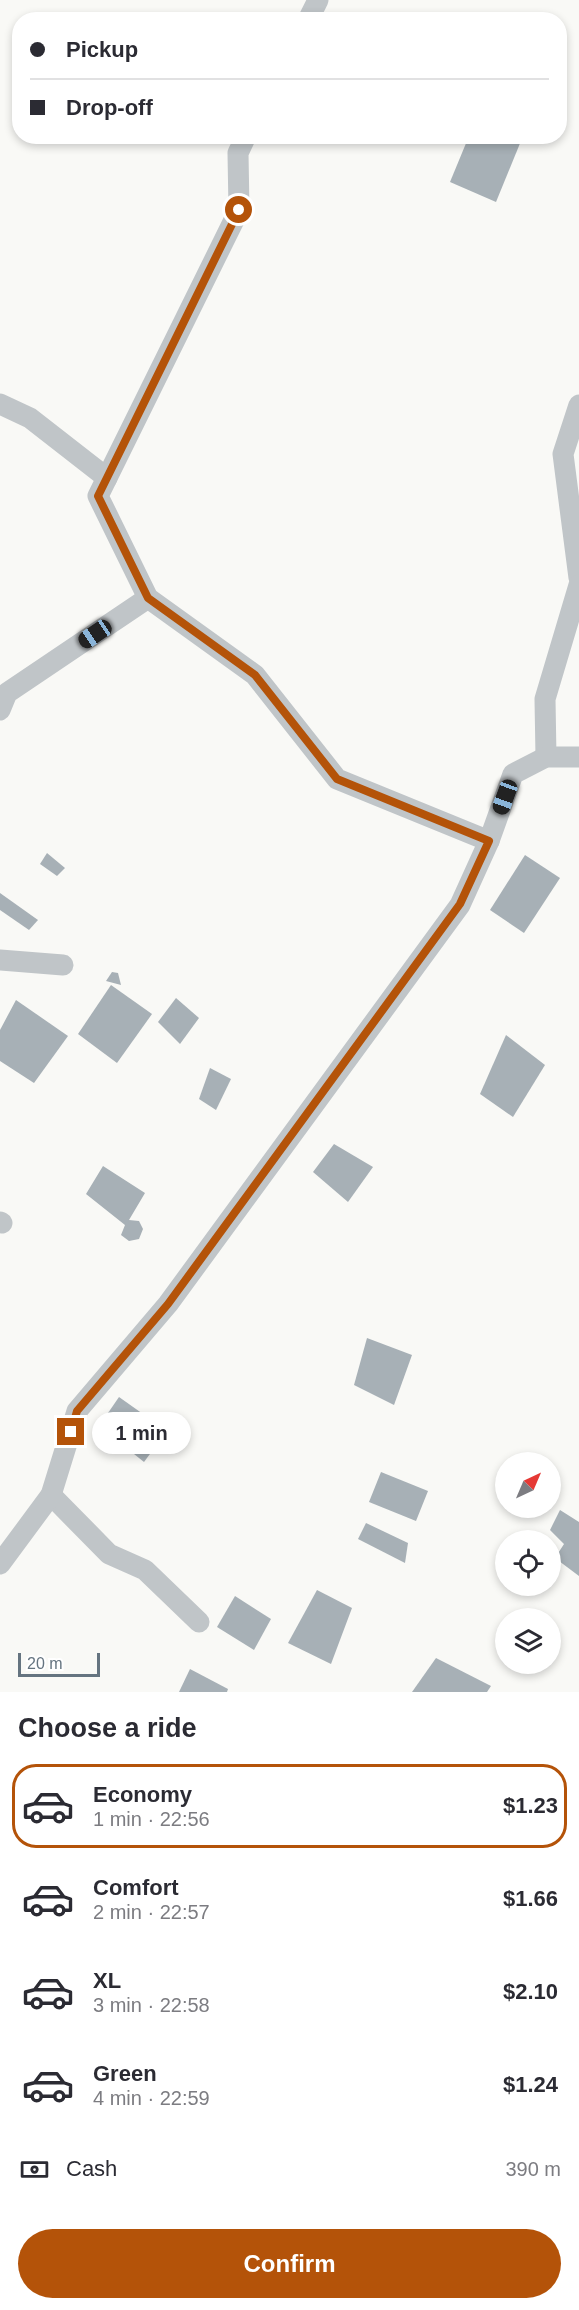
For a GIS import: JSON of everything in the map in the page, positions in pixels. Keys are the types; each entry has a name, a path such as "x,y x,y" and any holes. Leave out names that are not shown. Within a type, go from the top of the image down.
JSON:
{"street":[{"path":"242,144 238,153 239,210 98,496 148,598 255,675 337,779 489,841"},
{"path":"0,404 30,418 107,478"},
{"path":"579,405 563,454 579,578"},
{"path":"546,757 545,699 579,585"},
{"path":"0,710 7,693 148,598"},
{"path":"0,1564 51,1495 77,1411 168,1304 460,904 489,841 513,774 546,757 579,757"},
{"path":"0,960 63,965"},
{"path":"51,1495 110,1554 145,1570 199,1622"}],"building":[{"path":"466,144 520,144 496,202 450,182"},
{"path":"47,853 65,868 57,876 40,864"},
{"path":"525,855 560,878 524,933 490,910"},
{"path":"0,893 38,920 29,930 0,910"},
{"path":"112,972 118,973 121,985 106,981"},
{"path":"111,985 152,1014 117,1063 78,1034"},
{"path":"176,998 199,1018 180,1044 158,1022"},
{"path":"16,1000 68,1036 34,1083 0,1061 0,1030"},
{"path":"506,1035 545,1065 513,1117 480,1094"},
{"path":"210,1068 231,1079 216,1110 199,1099"},
{"path":"334,1144 373,1167 348,1202 313,1172"},
{"path":"103,1166 145,1193 129,1220 139,1221 143,1229 139,1239 129,1241 121,1235 125,1225 86,1194"},
{"path":"367,1338 412,1355 394,1405 354,1385"},
{"path":"119,1397 167,1431 144,1462 99,1426"},
{"path":"381,1472 428,1491 416,1521 369,1502"},
{"path":"561,1511 579,1522 579,1576 561,1562 561,1549 564,1544 561,1541 561,1530 550,1530 556,1518 561,1518"},
{"path":"366,1523 408,1543 405,1563 358,1539"},
{"path":"317,1590 352,1608 331,1664 288,1643"},
{"path":"235,1596 271,1619 254,1650 217,1627"},
{"path":"436,1658 491,1686 487,1692 412,1692"},
{"path":"190,1669 228,1689 227,1692 179,1692"}],"route":[{"path":"71,1432 77,1411 168,1304 460,904 489,841 337,779 255,675 148,598 98,496 239,210"}]}
